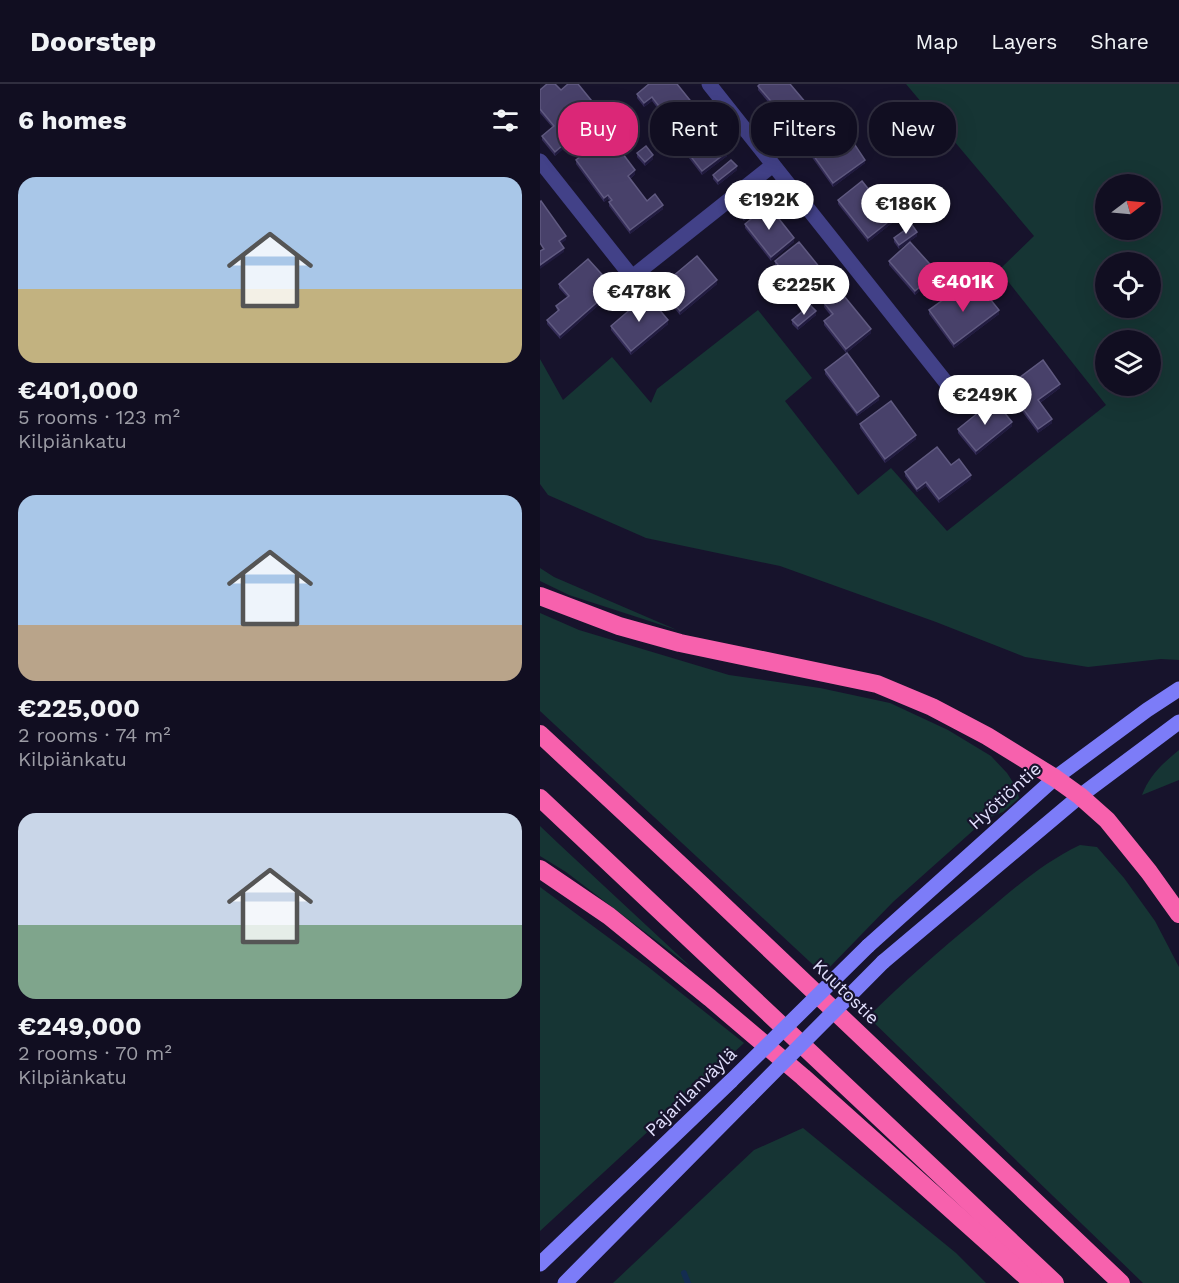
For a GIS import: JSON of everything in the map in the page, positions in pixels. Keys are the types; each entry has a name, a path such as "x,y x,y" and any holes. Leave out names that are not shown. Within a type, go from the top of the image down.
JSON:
{"highway":[{"path":"540,596 619,626 680,643 877,684 932,707 987,736 1080,796 1107,820 1179,914"},
{"name":"Kuutostie","path":"540,734 1121,1283"},
{"path":"540,798 1055,1283"},
{"path":"540,869 609,916 719,1005 1033,1283"}],"main road":[{"name":"Hyötiöntie","path":"868,946 1055,778 1179,689"},
{"path":"565,1283 883,962 1080,796 1179,722"},
{"name":"Pajarilanväylä","path":"540,1264 868,946"}],"street":[{"path":"709,84 948,385"},
{"path":"540,161 632,277 773,165"}],"green space":[{"path":"906,84 1179,84 1179,660 1161,659 1088,667 1025,657 936,622 780,566 646,538 548,495 540,484 540,359 563,400 612,357 651,403 657,389 758,310 812,378 785,401 858,495 891,468 947,531 1106,405 1099,396 1161,396 1161,330 1095,330 1095,391 999,270 1034,236 956,143 956,102 921,102"},
{"path":"540,568 554,577 677,630 569,595 540,581"},
{"path":"540,613 579,630 729,675 820,688 890,703 948,730 991,756 1007,773 1016,787 1019,798 1003,812 986,819 893,902 823,974 540,711"},
{"path":"1179,750 1179,780 1142,795 1157,770"},
{"path":"540,826 691,967 566,872 540,856"},
{"path":"1080,845 1097,847 1124,878 1155,921 1179,967 1179,1283 1143,1283 868,1017 922,966 1015,888 1053,860"},
{"path":"540,887 647,966 744,1043 540,1231"},
{"path":"803,1128 956,1253 986,1283 613,1283 754,1150"}],"building":[{"path":"547,84 555,84 561,90 568,84 578,84 591,100 589,102 558,102 558,149 555,152 542,136 554,126 540,109 540,90"},
{"path":"649,84 677,84 691,102 656,102 652,97 644,103 637,94"},
{"path":"760,84 790,84 805,102 772,102 758,86"},
{"path":"646,146 652,156 645,162 638,152"},
{"path":"857,148 865,160 833,183 814,156 857,156"},
{"path":"581,156 624,156 635,170 628,176 647,201 655,194 663,205 630,230 609,202 612,200 608,195 604,198 576,160"},
{"path":"690,156 722,156 702,171"},
{"path":"731,160 737,166 718,181 713,175"},
{"path":"862,181 892,219 868,238 838,200"},
{"path":"758,194 763,201 744,217 738,209"},
{"path":"541,201 566,236 559,241 564,248 540,265 540,251 544,249 540,243"},
{"path":"768,205 794,238 771,257 745,224"},
{"path":"912,225 917,232 899,245 894,238"},
{"path":"799,242 825,274 817,280 825,290 804,308 785,285 790,280 775,261"},
{"path":"910,242 937,272 915,291 889,261"},
{"path":"697,256 717,280 680,311 660,287"},
{"path":"588,259 607,280 595,290 602,298 560,335 547,320 559,310 556,306 569,296 559,284"},
{"path":"961,287 970,299 982,289 999,310 954,344 929,310"},
{"path":"840,291 871,329 846,349 824,321 833,314 824,303"},
{"path":"647,295 668,320 631,351 611,326"},
{"path":"810,305 816,311 798,326 792,320"},
{"path":"847,353 879,396 857,413 825,370"},
{"path":"1043,360 1060,384 1038,400 1052,419 1038,429 1007,387"},
{"path":"994,400 1012,422 976,451 958,429"},
{"path":"891,401 916,435 885,459 860,424"},
{"path":"937,447 951,465 959,459 971,475 939,499 926,482 917,489 905,472"}],"waterway":[{"path":"684,1273 688,1283"}]}
